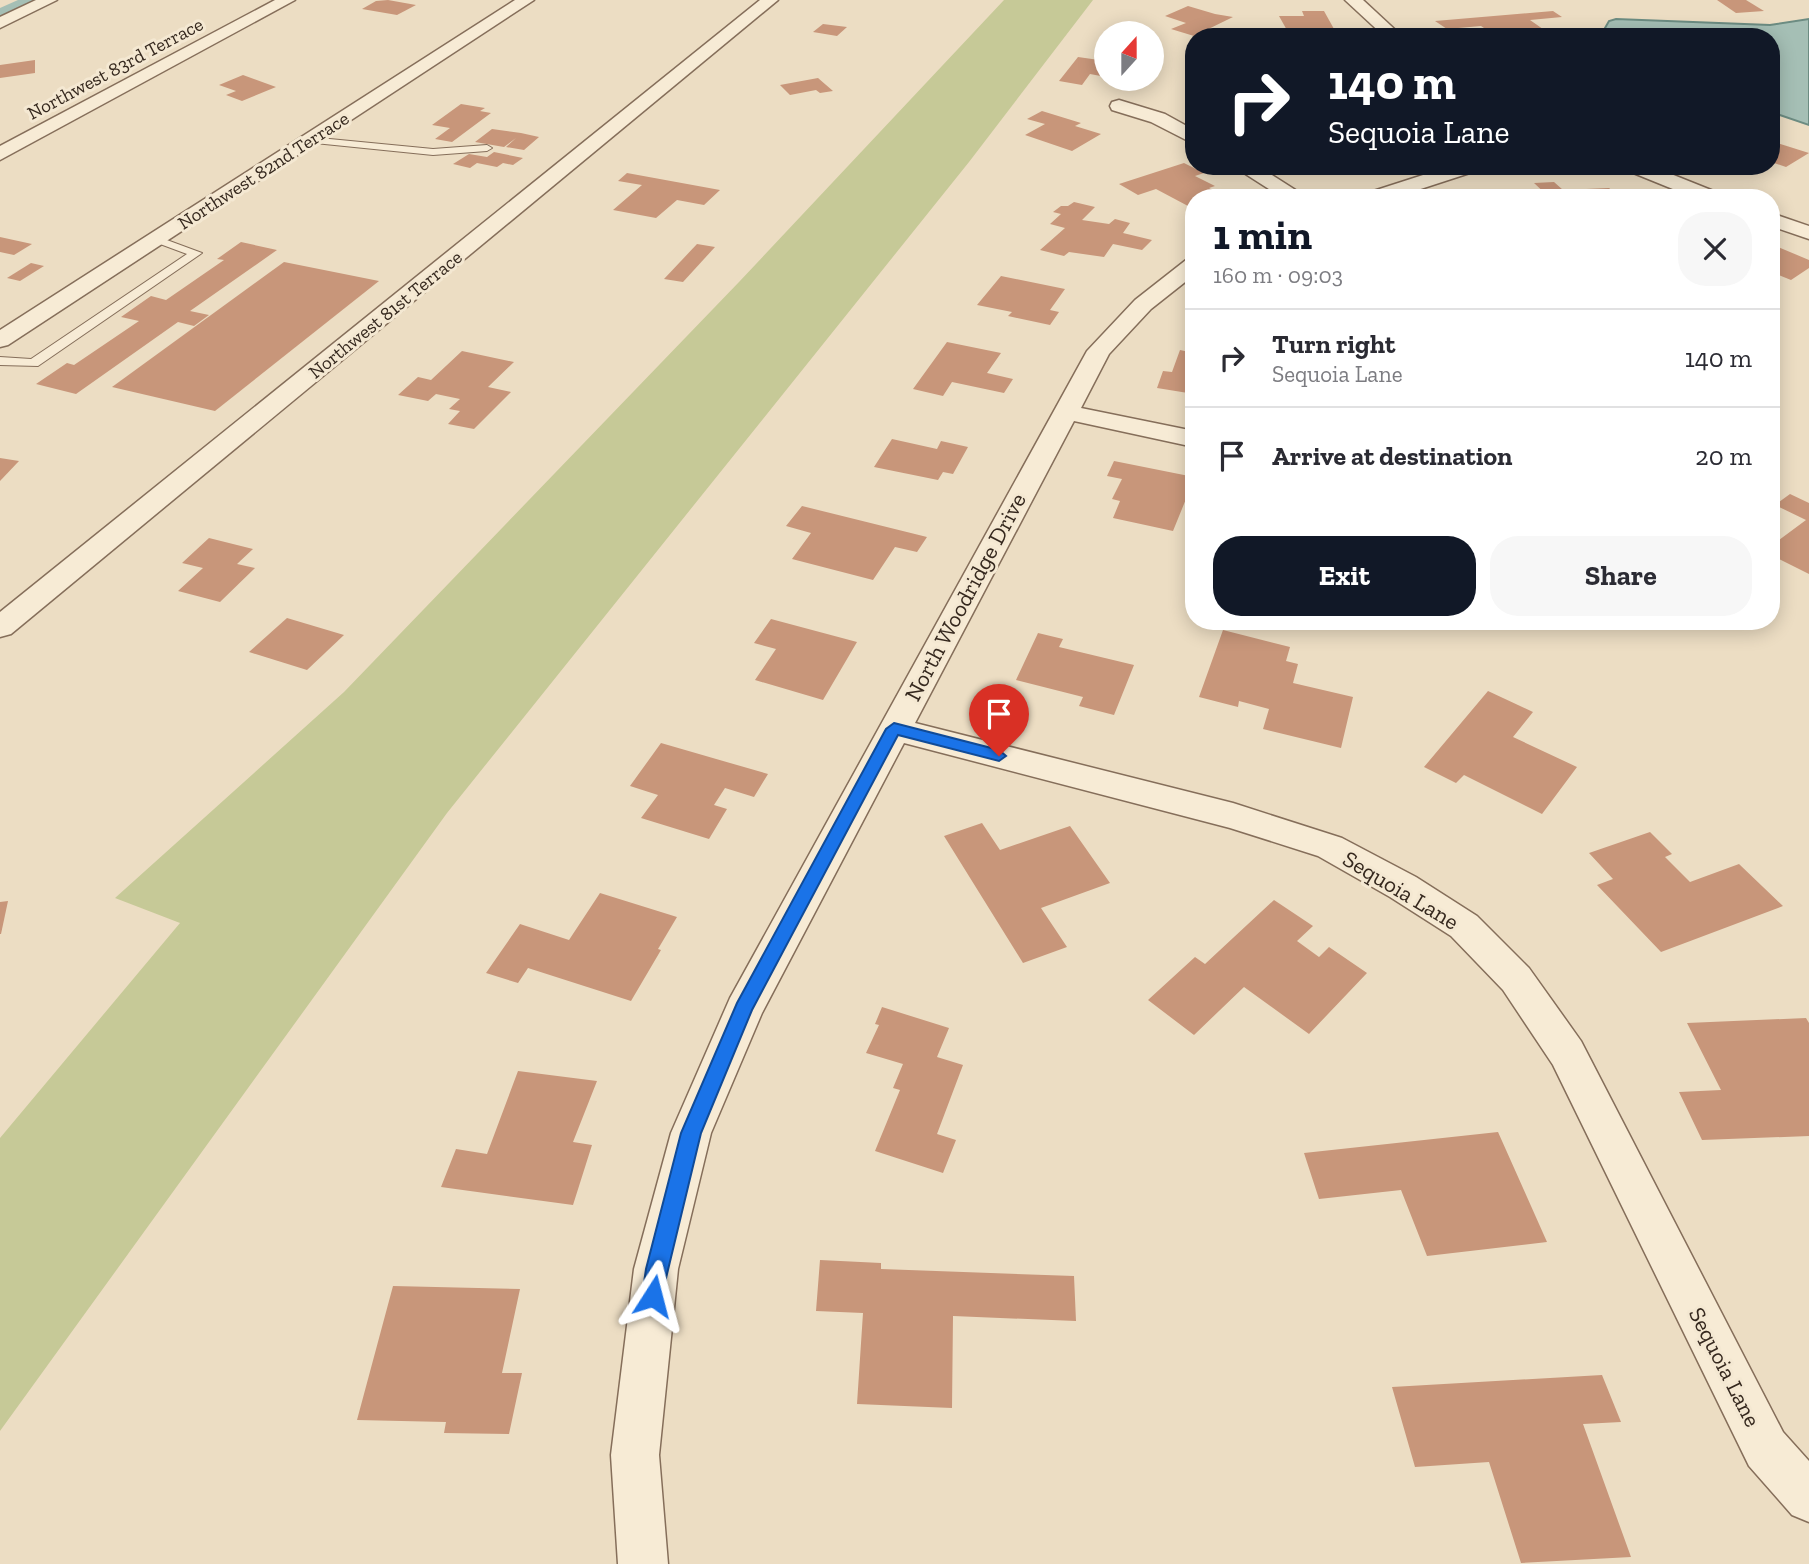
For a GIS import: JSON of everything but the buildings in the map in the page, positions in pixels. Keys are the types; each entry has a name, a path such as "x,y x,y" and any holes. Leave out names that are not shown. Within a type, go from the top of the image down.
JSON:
{"street":[{"path":"0,23 49,0"},
{"name":"Northwest 83rd Terrace","path":"0,154 287,0"},
{"name":"Northwest 82nd Terrace","path":"0,340 526,0"},
{"name":"Northwest 81st Terrace","path":"0,627 770,0"},
{"path":"1353,0 1385,28"},
{"path":"1119,106 1158,118 1185,133"},
{"path":"1258,175 1282,189"},
{"path":"1399,189 1444,175"},
{"path":"1656,175 1691,189"},
{"path":"1780,222 1809,233"},
{"name":"North Woodridge Drive","path":"643,1564 635,1455 656,1269 691,1133 744,1009 1099,351 1129,316 1165,283 1185,271"},
{"path":"1065,412 1185,437"},
{"name":"Sequoia Lane","path":"894,729 1233,816 1331,847 1403,887 1464,926 1516,979 1567,1053 1766,1449 1809,1497"}],"lane":[{"path":"309,140 433,152 487,148"},
{"path":"0,361 34,363 196,253 156,239"}],"green space":[{"path":"1004,0 1093,0 969,162 447,813 0,1431 0,1138 180,923 115,898 344,692 739,282"}],"shaded area":[{"path":"1616,19 1770,25 1809,19 1809,125 1780,115 1780,28 1605,28 1609,21"}],"waterway":[{"path":"0,14 30,0"}],"route":[{"path":"653,1296 656,1269 691,1133 744,1009 894,729 999,756"}]}
